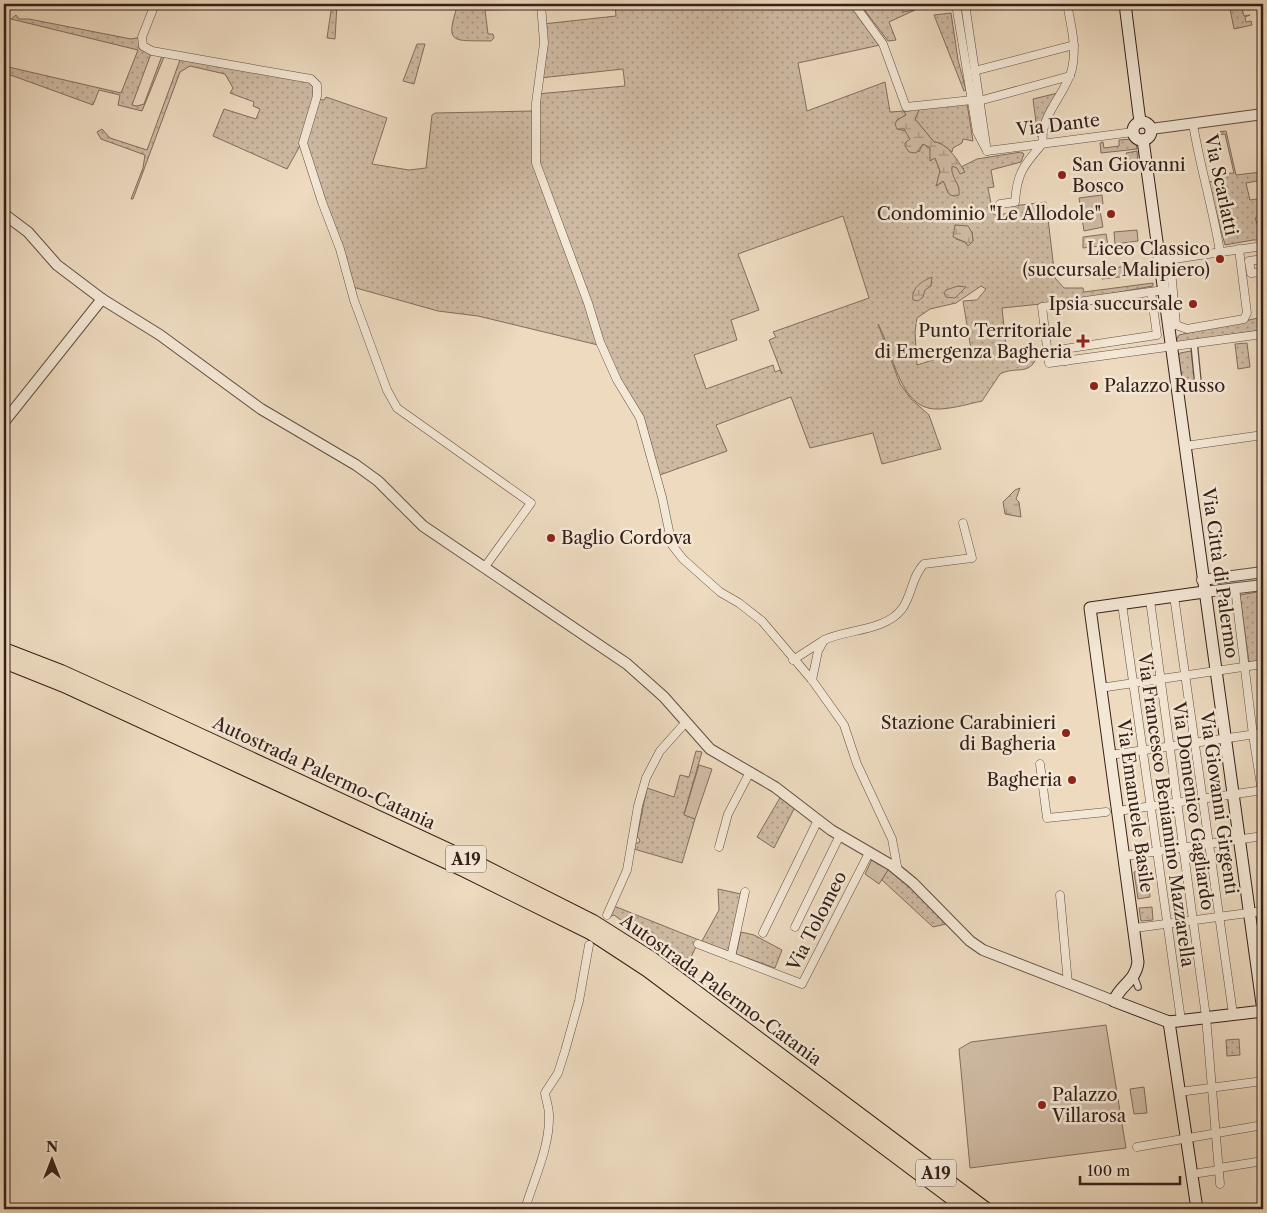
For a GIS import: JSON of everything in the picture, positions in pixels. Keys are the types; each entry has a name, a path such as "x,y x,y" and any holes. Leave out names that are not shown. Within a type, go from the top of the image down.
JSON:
{"highway":[{"name":"Autostrada Palermo-Catania","path":"4,650 60,672 143,709 482,866 593,922 653,960 985,1209"},
{"name":"Autostrada Palermo-Catania","path":"4,661 64,685 465,870 590,932 648,970 967,1209"}],"main road":[{"path":"1125,5 1140,122"},
{"path":"1140,122 1147,123 1151,130 1149,136 1143,140 1136,138 1133,132 1134,126 1140,122"},
{"name":"Via Città di Palermo","path":"1143,140 1165,260 1164,290 1172,326 1172,346 1202,580 1263,1011"},
{"path":"1122,604 1204,592"},
{"name":"Via Emanuele Basile","path":"1114,1001 1119,992 1136,982 1138,962 1125,856 1112,812 1110,755 1090,608 1122,604"},
{"path":"1114,1001 1175,1021 1263,1011"},
{"path":"1175,1021 1179,1092 1197,1209"}],"street":[{"path":"155,4 142,37 143,46 152,51 311,79 317,86 303,143 322,202 340,249 354,300 387,390 397,408 531,503 484,568"},
{"path":"541,4 544,43 536,103 536,163 588,303 600,342 617,380 640,418 662,497 672,546 683,560 720,592 739,603 762,621 793,660 812,680 844,724 857,764 892,839 898,870"},
{"path":"854,4 883,44 906,107 975,101 1070,76"},
{"path":"956,4 975,101"},
{"path":"965,4 974,71 975,101"},
{"path":"1000,204 1016,202 1016,187 1022,166 1043,143 1042,133 1047,118 1070,76 1074,45 1066,4"},
{"path":"1125,5 1139,4"},
{"path":"974,71 1074,45"},
{"name":"Via Dante","path":"975,101 987,151 1133,132"},
{"path":"1151,130 1263,114"},
{"name":"Via Scarlatti","path":"1193,124 1200,168 1210,199 1220,252"},
{"path":"4,214 28,232 57,265 102,299 160,335 261,409 356,465 378,481 423,526 627,664 664,697 710,749 775,787 840,835 898,870 913,882 970,941 983,950 1114,1001"},
{"path":"1239,249 1247,313 1244,319 1187,329 1172,326 1165,260 1239,249 1263,246"},
{"path":"1263,259 1249,261 1251,273 1263,272"},
{"path":"1164,290 1042,307 1049,363 1263,334"},
{"path":"1066,361 1064,348 1157,335 1151,292"},
{"path":"4,422 102,299"},
{"path":"1136,338 1138,351"},
{"path":"1177,386 1198,383 1194,344"},
{"path":"1084,346 1086,358"},
{"path":"1185,446 1263,435"},
{"path":"793,660 824,640 835,635 877,624 901,610 919,569 924,564 972,558 963,523"},
{"path":"1202,580 1263,572"},
{"path":"1204,592 1263,585"},
{"path":"1040,764 1047,818 1112,812 1232,794 1263,793 1253,734 1235,588"},
{"name":"Via Giovanni Girgenti","path":"1174,596 1233,1014"},
{"name":"Via Domenico Gagliardo","path":"1150,600 1179,802 1206,1017 1220,1184"},
{"name":"Via Francesco Beniamino Mazzarella","path":"1122,604 1167,923 1175,1021"},
{"path":"812,680 817,655 824,640"},
{"path":"806,651 812,649 817,655"},
{"path":"1100,688 1263,664"},
{"path":"607,915 627,870 638,806 646,778 660,751 686,722"},
{"path":"1110,755 1263,732"},
{"path":"719,847 728,814 750,772"},
{"path":"763,933 818,820"},
{"path":"795,927 840,835"},
{"path":"1125,856 1263,836"},
{"name":"Via Tolomeo","path":"698,944 802,984 869,853"},
{"path":"731,957 745,892"},
{"path":"1060,895 1068,984"},
{"path":"1135,928 1263,910"},
{"path":"525,1209 542,1156 547,1133 549,1114 545,1092 558,1073 565,1051 579,1000 589,945"},
{"path":"1179,1092 1263,1081"},
{"path":"1137,1147 1263,1125"},
{"path":"1199,1173 1263,1161"}],"green space":[{"path":"332,4 337,4 335,39 327,38"},
{"path":"458,4 541,4 542,9 485,10 488,34 493,34 494,38 491,41 468,41 455,38 452,34"},
{"path":"615,4 850,4 880,45 798,63 807,111 885,82 890,112 904,111 906,115 897,120 897,129 906,131 919,152 923,144 930,148 931,160 935,158 940,171 937,186 943,181 950,194 955,196 959,188 951,173 952,166 964,169 961,167 977,159 1021,152 1024,154 1021,162 991,170 994,187 988,188 993,214 998,216 1010,212 1013,206 1046,202 1055,278 1064,288 1083,288 1084,292 1153,283 1153,286 1070,301 1002,308 1006,346 998,347 999,355 1038,353 1035,361 1032,366 1027,368 1000,374 982,401 948,408 928,408 918,403 909,395 902,384 878,324 900,384 911,399 929,415 941,449 882,464 873,433 810,448 791,397 716,425 727,451 657,476 640,418 598,345 478,316 438,311 349,286 302,142 287,169 213,136 224,109 256,119 260,109 253,106 254,102 230,93 233,88 225,74 190,66 180,72 133,199 131,199 143,168 145,155 101,139 97,132 102,129 110,138 147,150 180,60 171,54 311,79 317,85 316,99 324,100 326,97 387,118 372,164 409,170 426,168 432,115 435,113 535,111 537,94 625,86 623,69 540,78 543,24 616,16","holes":["843,216 869,298 773,332 776,337 769,340 782,374 780,370 775,372 773,365 706,389 694,355 737,340 731,320 759,310 738,254","955,225 964,227 972,232 973,241 967,245 965,242 956,239","981,286 986,289 977,300 963,301 972,355 953,359 952,354 917,365 915,332 917,318 930,309 956,303"]},
{"path":"860,4 902,4 903,12 915,10 889,22 896,40 888,41"},
{"path":"1229,4 1241,4 1244,16 1250,15 1245,17 1246,22 1251,21 1252,25 1234,29"},
{"path":"951,13 958,60 966,90 964,91 934,15"},
{"path":"16,15 19,19 29,19 131,39 142,37 143,46 152,51 132,105 137,106 144,104 163,53 170,54 164,57 142,111 118,105 120,95 99,90 93,105 5,73 4,66 121,93 138,50 11,19"},
{"path":"417,44 425,44 414,84 403,81"},
{"path":"1058,93 1045,116 1038,137 1033,99"},
{"path":"967,103 973,141 963,139 962,143 953,148 952,152 940,143 934,142 915,119 920,108"},
{"path":"920,108 915,119 934,142 944,146 952,153 965,172 960,174 957,168 952,166 959,195 950,194 943,181 936,186 940,171 935,158 930,161 930,148 923,144 916,153 909,152 905,143 910,139 904,129 897,129 895,124 897,120 906,115 904,111"},
{"path":"1226,131 1236,175 1261,172 1262,180 1246,183 1250,200 1263,198 1263,216 1255,218 1263,240 1225,245 1208,182 1221,180 1220,174 1234,173 1225,134 1216,135 1216,132"},
{"path":"1133,139 1136,142 1137,149 1101,153 1100,143 1103,142 1104,148 1119,146 1119,140"},
{"path":"1137,151 1139,169 1129,170 1126,153"},
{"path":"1102,195 1103,204 1099,205 1103,227 1084,231 1079,198"},
{"path":"955,225 968,226 972,233 973,241 968,246 965,242 953,237"},
{"path":"1137,230 1138,241 1115,244 1114,232"},
{"path":"1106,234 1108,245 1083,248 1083,237"},
{"path":"1127,266 1128,276 1102,279 1100,270"},
{"path":"932,277 931,286 925,290 923,297 918,301 913,300 915,289"},
{"path":"958,286 966,287 955,298 946,297 944,293 946,290"},
{"path":"1263,317 1263,330 1179,342 1176,340 1179,335"},
{"path":"1247,343 1250,367 1238,369 1235,344"},
{"path":"1191,351 1195,381 1181,383 1178,356 1180,353"},
{"path":"1020,488 1016,499 1019,502 1021,517 1005,514 1003,502 1015,490"},
{"path":"1263,591 1263,660 1249,662 1240,595"},
{"path":"696,751 702,752 684,814 695,819 682,863 634,849 635,843 639,843 640,840 637,837 647,788 674,797 680,775 689,777"},
{"path":"699,765 712,769 695,819 684,815"},
{"path":"781,796 795,807 774,848 757,837"},
{"path":"873,857 877,864 890,867 879,884 865,874"},
{"path":"889,868 946,924 933,927 882,880"},
{"path":"1146,870 1148,879 1143,879 1143,885 1149,885 1150,897 1138,899 1134,872"},
{"path":"718,889 741,894 729,952 702,941 719,910"},
{"path":"614,906 699,940 687,966 689,970 614,915 609,917"},
{"path":"1152,907 1153,920 1141,921 1139,908"},
{"path":"741,932 754,935 782,950 775,968 736,954"},
{"path":"1106,1025 1126,1148 970,1168 959,1049 971,1042"},
{"path":"1239,1039 1240,1055 1227,1056 1226,1040"},
{"path":"1144,1087 1147,1113 1134,1114 1130,1089"}],"place":[{"name":"San Giovanni Bosco","path":"1062,175"},
{"name":"Condominio \"Le Allodole\"","path":"1111,214"},
{"name":"Liceo Classico (succursale Malipiero)","path":"1220,259"},
{"name":"Ipsia succursale","path":"1193,304"},
{"name":"Punto Territoriale di Emergenza Bagheria","path":"1083,341"},
{"name":"Palazzo Russo","path":"1094,386"},
{"name":"Baglio Cordova","path":"551,538"},
{"name":"Stazione Carabinieri di Bagheria","path":"1066,733"},
{"name":"Bagheria","path":"1072,780"},
{"name":"Palazzo Villarosa","path":"1042,1105"}]}
